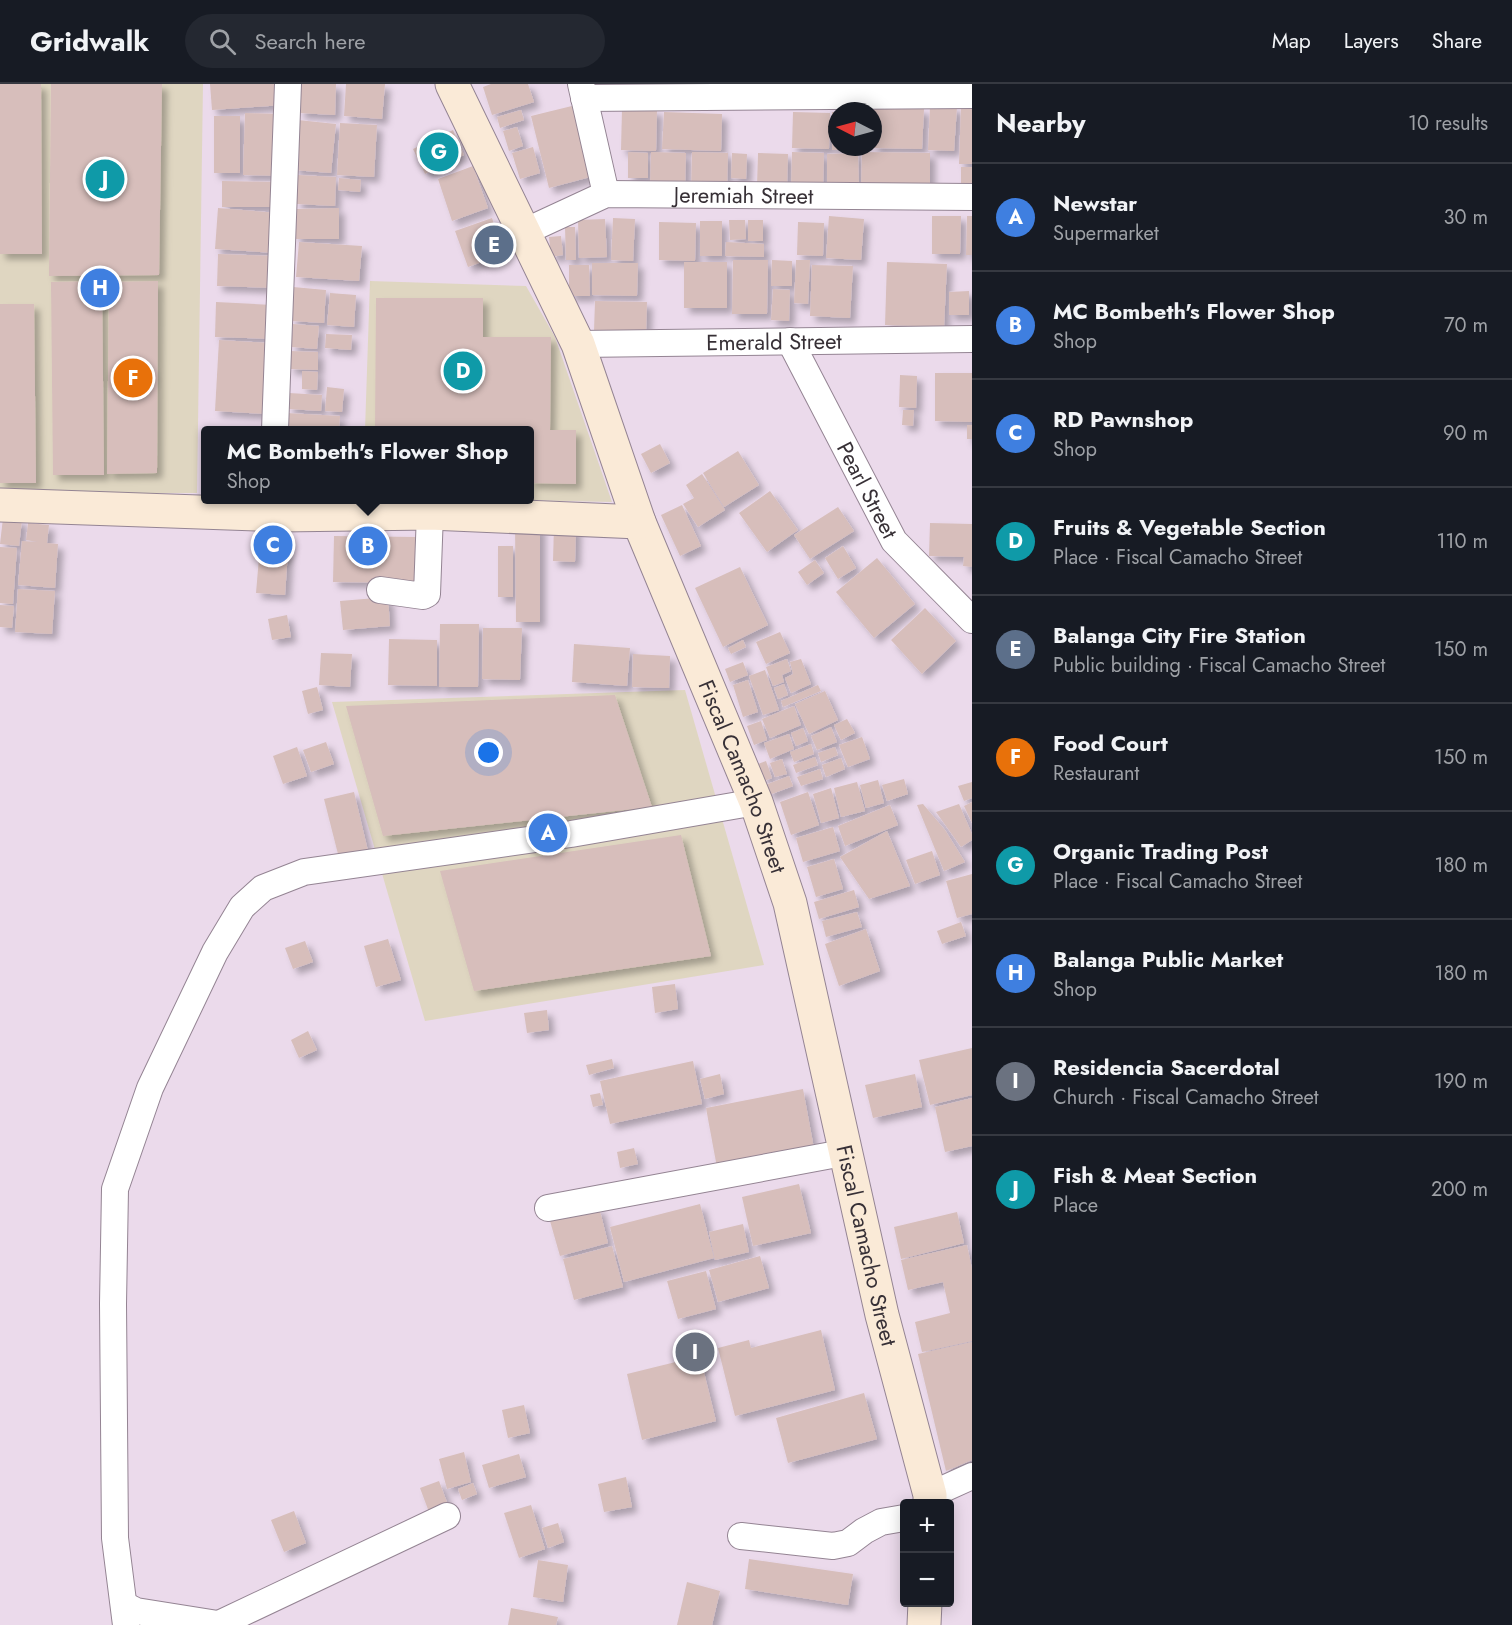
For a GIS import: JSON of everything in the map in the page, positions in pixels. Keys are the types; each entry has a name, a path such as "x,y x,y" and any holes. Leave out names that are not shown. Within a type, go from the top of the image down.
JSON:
{"street":[{"path":"275,426 288,84"},
{"name":"Fiscal Camacho Street","path":"452,84 578,344 639,522 756,802 790,903 848,1152 882,1315 930,1499"},
{"path":"606,194 583,91 972,95"},
{"name":"Jeremiah Street","path":"524,232 606,194 972,197"},
{"name":"Emerald Street","path":"578,344 972,339"},
{"name":"Pearl Street","path":"790,341 894,541 972,620"},
{"path":"0,505 280,507 639,522"},
{"path":"380,590 423,596 427,594 430,513"},
{"path":"447,1516 221,1624 136,1611 126,1615 118,1575 115,1538 113,1304 115,1190 150,1088 215,952 242,907 263,888 304,872 571,834 756,802"},
{"path":"548,1208 848,1152"},
{"path":"930,1499 972,1476"},
{"path":"741,1536 833,1546 848,1543 881,1522 900,1519"},
{"path":"924,1625 925,1607"}],"shaded area":[{"path":"0,84 203,84 197,493 0,494"},
{"path":"370,281 526,286 555,337 612,502 534,500 534,426 365,426"},
{"path":"685,690 764,965 425,1021 332,702"}],"building":[{"path":"0,84 41,84 42,254 0,254"},
{"path":"51,84 162,84 159,275 49,276"},
{"path":"210,84 282,84 283,105 212,110"},
{"path":"301,84 336,84 335,115 299,113"},
{"path":"346,84 385,84 382,119 344,116"},
{"path":"491,84 528,84 534,102 492,115 483,87"},
{"path":"616,84 659,84 659,89 616,89"},
{"path":"576,105 594,176 549,188 531,116"},
{"path":"961,105 972,105 972,164 959,164"},
{"path":"930,106 957,107 954,151 928,150"},
{"path":"882,108 924,109 922,149 882,148"},
{"path":"622,109 657,110 656,151 621,150"},
{"path":"521,110 524,120 500,128 497,117"},
{"path":"664,112 722,114 721,151 662,149"},
{"path":"793,112 828,113 828,149 792,148"},
{"path":"245,113 284,114 283,176 243,175"},
{"path":"214,116 240,116 240,173 214,173"},
{"path":"298,120 336,124 331,173 293,170"},
{"path":"340,123 377,125 374,177 337,175"},
{"path":"517,127 523,146 509,151 503,131"},
{"path":"453,130 464,155 425,174 413,149"},
{"path":"533,147 540,173 520,179 512,153"},
{"path":"628,152 648,153 648,178 628,178"},
{"path":"651,152 686,153 685,188 650,187"},
{"path":"692,152 728,153 727,191 691,191"},
{"path":"792,152 824,153 823,189 791,188"},
{"path":"882,152 930,153 930,189 861,188 862,156 882,156"},
{"path":"732,153 747,154 746,179 731,178"},
{"path":"758,153 788,154 787,187 757,186"},
{"path":"827,154 828,156 858,156 859,187 827,187"},
{"path":"473,166 488,208 452,221 438,179"},
{"path":"961,167 972,167 972,187 961,188"},
{"path":"298,175 336,177 335,206 296,204"},
{"path":"339,178 361,180 360,192 338,190"},
{"path":"222,181 279,182 279,207 222,207"},
{"path":"218,208 278,213 275,253 215,249"},
{"path":"339,208 339,239 295,239 295,209"},
{"path":"829,216 864,219 861,260 826,258"},
{"path":"932,216 961,216 960,254 932,254"},
{"path":"967,216 972,216 972,255 966,255"},
{"path":"492,218 504,254 468,267 455,231"},
{"path":"613,218 635,219 633,261 611,260"},
{"path":"605,219 607,257 579,258 578,220"},
{"path":"729,220 745,220 746,239 730,240"},
{"path":"748,220 763,220 763,241 748,241"},
{"path":"700,221 722,221 722,256 700,256"},
{"path":"659,222 696,223 695,261 659,260"},
{"path":"798,222 824,223 823,256 797,255"},
{"path":"565,227 575,227 576,260 566,260"},
{"path":"561,236 563,255 551,257 549,237"},
{"path":"299,242 362,246 359,281 296,277"},
{"path":"726,242 764,244 764,257 725,256"},
{"path":"218,254 276,256 275,288 217,286"},
{"path":"733,260 768,260 767,314 732,314"},
{"path":"772,260 792,261 792,286 771,286"},
{"path":"796,260 810,260 808,304 794,303"},
{"path":"684,262 727,262 727,308 684,308"},
{"path":"887,262 947,264 944,327 885,325"},
{"path":"592,263 638,263 637,296 592,295"},
{"path":"569,265 589,265 590,296 569,296"},
{"path":"812,265 853,266 850,318 810,316"},
{"path":"102,281 104,475 53,475 51,282"},
{"path":"158,281 157,473 107,474 109,282"},
{"path":"293,287 326,290 324,323 291,321"},
{"path":"773,289 790,290 789,321 771,320"},
{"path":"969,291 969,315 949,315 949,292"},
{"path":"330,293 356,295 354,327 327,325"},
{"path":"376,298 483,298 483,337 551,337 550,430 576,430 576,484 534,483 534,426 375,426"},
{"path":"595,301 647,302 646,333 594,331"},
{"path":"216,302 273,305 272,339 215,337"},
{"path":"0,304 34,304 36,483 0,483"},
{"path":"293,324 319,326 317,349 291,347"},
{"path":"326,334 352,335 351,350 325,348"},
{"path":"219,340 270,343 266,414 215,411"},
{"path":"290,351 318,352 318,370 289,369"},
{"path":"302,371 318,372 317,390 302,389"},
{"path":"935,373 972,373 972,422 935,421"},
{"path":"900,375 917,376 916,408 899,407"},
{"path":"327,387 344,389 342,412 325,411"},
{"path":"289,393 322,395 321,411 288,409"},
{"path":"903,410 914,410 913,426 902,425"},
{"path":"286,413 340,416 339,426 288,426"},
{"path":"967,425 972,425 972,439 967,439"},
{"path":"660,444 670,463 651,473 641,454"},
{"path":"738,451 759,485 724,507 703,473"},
{"path":"702,474 725,510 698,527 683,504 694,498 686,485"},
{"path":"770,491 798,530 767,552 739,513"},
{"path":"682,505 701,546 680,556 661,515"},
{"path":"838,507 854,531 810,559 794,535"},
{"path":"3,518 22,520 19,546 0,544"},
{"path":"28,523 49,525 47,543 58,544 55,588 18,585 22,541 38,542 26,540"},
{"path":"930,523 972,524 972,567 963,566 964,557 929,556"},
{"path":"515,525 540,525 540,622 516,622"},
{"path":"554,525 576,526 575,562 553,561"},
{"path":"261,534 289,537 285,595 256,593"},
{"path":"334,536 417,537 416,583 333,582"},
{"path":"498,546 513,546 513,597 498,597"},
{"path":"843,546 856,568 838,579 825,558"},
{"path":"0,547 17,548 13,604 0,603"},
{"path":"877,558 915,604 874,638 836,592"},
{"path":"815,560 824,573 807,585 798,572"},
{"path":"740,567 768,625 723,647 695,588"},
{"path":"18,589 55,591 52,634 15,632"},
{"path":"388,597 390,626 343,630 340,601"},
{"path":"0,605 14,606 12,628 0,627"},
{"path":"925,608 956,641 922,674 891,640"},
{"path":"287,615 291,637 272,640 268,619"},
{"path":"440,624 479,624 478,687 439,687"},
{"path":"483,628 522,628 520,680 482,679"},
{"path":"780,632 790,653 766,664 756,642"},
{"path":"389,639 437,640 437,686 388,685"},
{"path":"743,640 746,647 731,654 728,648"},
{"path":"574,644 630,648 627,686 572,682"},
{"path":"321,653 352,654 350,687 319,685"},
{"path":"633,654 670,656 669,688 632,687"},
{"path":"787,659 791,671 782,675 784,682 773,686 766,667"},
{"path":"801,659 811,684 791,693 785,678 793,674 790,662"},
{"path":"743,662 748,675 730,682 725,669"},
{"path":"765,670 779,710 763,715 749,676"},
{"path":"748,680 758,712 743,717 733,685"},
{"path":"784,684 788,695 778,699 774,688"},
{"path":"818,685 821,691 783,707 781,701"},
{"path":"317,687 323,710 308,714 302,691"},
{"path":"825,691 838,720 809,734 795,704"},
{"path":"615,695 652,807 383,836 346,706"},
{"path":"794,706 801,725 770,738 762,719"},
{"path":"847,719 855,733 841,740 834,725"},
{"path":"761,721 767,740 754,745 747,726"},
{"path":"831,727 837,742 817,750 811,736"},
{"path":"803,728 808,741 796,746 791,733"},
{"path":"789,734 794,749 770,759 764,743"},
{"path":"862,737 870,759 848,767 839,745"},
{"path":"326,742 334,764 311,772 303,750"},
{"path":"811,744 814,754 794,762 790,752"},
{"path":"297,747 307,776 283,784 273,756"},
{"path":"835,747 838,755 821,762 818,753"},
{"path":"815,757 818,765 796,773 793,765"},
{"path":"841,758 845,769 826,777 822,765"},
{"path":"782,759 787,774 775,777 770,763"},
{"path":"766,761 772,778 764,781 758,764"},
{"path":"820,769 823,779 801,786 797,777"},
{"path":"789,776 793,786 769,795 765,785"},
{"path":"904,779 908,794 887,801 882,785"},
{"path":"878,780 884,803 866,808 860,785"},
{"path":"857,782 865,811 841,817 834,788"},
{"path":"972,782 972,798 964,801 958,786"},
{"path":"831,788 839,818 821,823 813,794"},
{"path":"354,792 368,851 339,858 324,799"},
{"path":"808,792 819,825 791,835 780,802"},
{"path":"972,802 972,823 964,806"},
{"path":"923,804 945,830 965,862 944,871 917,805"},
{"path":"959,804 972,834 972,840 961,847 936,812"},
{"path":"890,805 898,825 845,846 838,826"},
{"path":"833,827 840,851 803,862 796,838"},
{"path":"887,831 910,886 869,899 840,857"},
{"path":"681,835 711,956 474,991 440,871"},
{"path":"932,851 940,875 915,884 906,860"},
{"path":"834,859 843,889 816,897 807,867"},
{"path":"972,874 972,914 957,918 946,881"},
{"path":"854,890 859,907 819,919 814,902"},
{"path":"857,912 862,927 826,937 822,921"},
{"path":"961,922 966,936 942,944 937,931"},
{"path":"866,929 880,971 839,986 825,944"},
{"path":"388,939 401,980 376,987 364,946"},
{"path":"305,941 313,962 293,969 285,948"},
{"path":"675,984 678,1009 655,1013 652,987"},
{"path":"547,1010 549,1030 527,1033 524,1013"},
{"path":"308,1031 317,1050 299,1058 291,1040"},
{"path":"972,1048 972,1095 930,1105 919,1060"},
{"path":"612,1059 614,1068 589,1075 586,1065"},
{"path":"693,1061 702,1104 610,1124 600,1081"},
{"path":"720,1074 724,1094 705,1099 700,1079"},
{"path":"915,1074 922,1107 873,1118 865,1085"},
{"path":"803,1089 815,1154 718,1173 706,1108"},
{"path":"600,1093 603,1105 593,1107 590,1095"},
{"path":"972,1098 972,1146 945,1152 935,1107"},
{"path":"634,1148 638,1164 620,1168 617,1152"},
{"path":"799,1184 811,1233 753,1246 742,1197"},
{"path":"700,1204 714,1258 624,1282 610,1227"},
{"path":"599,1207 608,1243 560,1256 550,1221"},
{"path":"957,1212 964,1243 901,1259 894,1227"},
{"path":"743,1224 749,1252 715,1260 709,1232"},
{"path":"967,1245 972,1269 972,1341 922,1352 915,1322 950,1313 943,1282 908,1290 901,1260"},
{"path":"612,1246 623,1287 574,1300 563,1259"},
{"path":"760,1256 769,1288 718,1302 709,1270"},
{"path":"706,1271 716,1309 678,1319 667,1281"},
{"path":"821,1330 835,1390 735,1416 718,1348 749,1340 751,1348"},
{"path":"972,1342 972,1460 946,1471 918,1354"},
{"path":"700,1356 716,1421 642,1440 627,1374"},
{"path":"864,1393 877,1439 788,1463 776,1418"},
{"path":"524,1405 530,1433 508,1438 502,1410"},
{"path":"464,1452 471,1482 447,1489 439,1459"},
{"path":"519,1454 526,1477 489,1488 482,1465"},
{"path":"626,1477 632,1507 604,1512 598,1484"},
{"path":"439,1481 448,1505 429,1512 420,1488"},
{"path":"473,1483 477,1494 462,1500 458,1489"},
{"path":"531,1505 545,1549 519,1558 504,1513"},
{"path":"294,1511 306,1543 284,1552 271,1520"},
{"path":"558,1523 564,1542 548,1548 542,1528"},
{"path":"749,1559 853,1574 848,1605 745,1589"},
{"path":"538,1560 568,1565 563,1602 533,1597"},
{"path":"687,1582 720,1591 712,1625 677,1625"},
{"path":"511,1608 558,1617 556,1625 508,1625"}],"place":[{"name":"Organic Trading Post","path":"439,152"},
{"name":"Fish & Meat Section","path":"105,179"},
{"name":"Balanga City Fire Station","path":"494,245"},
{"name":"Balanga Public Market","path":"100,288"},
{"name":"Fruits & Vegetable Section","path":"463,371"},
{"name":"Food Court","path":"133,378"},
{"name":"RD Pawnshop","path":"273,545"},
{"name":"MC Bombeth's Flower Shop","path":"368,546"},
{"name":"Newstar","path":"548,833"},
{"name":"Residencia Sacerdotal","path":"695,1352"}]}
